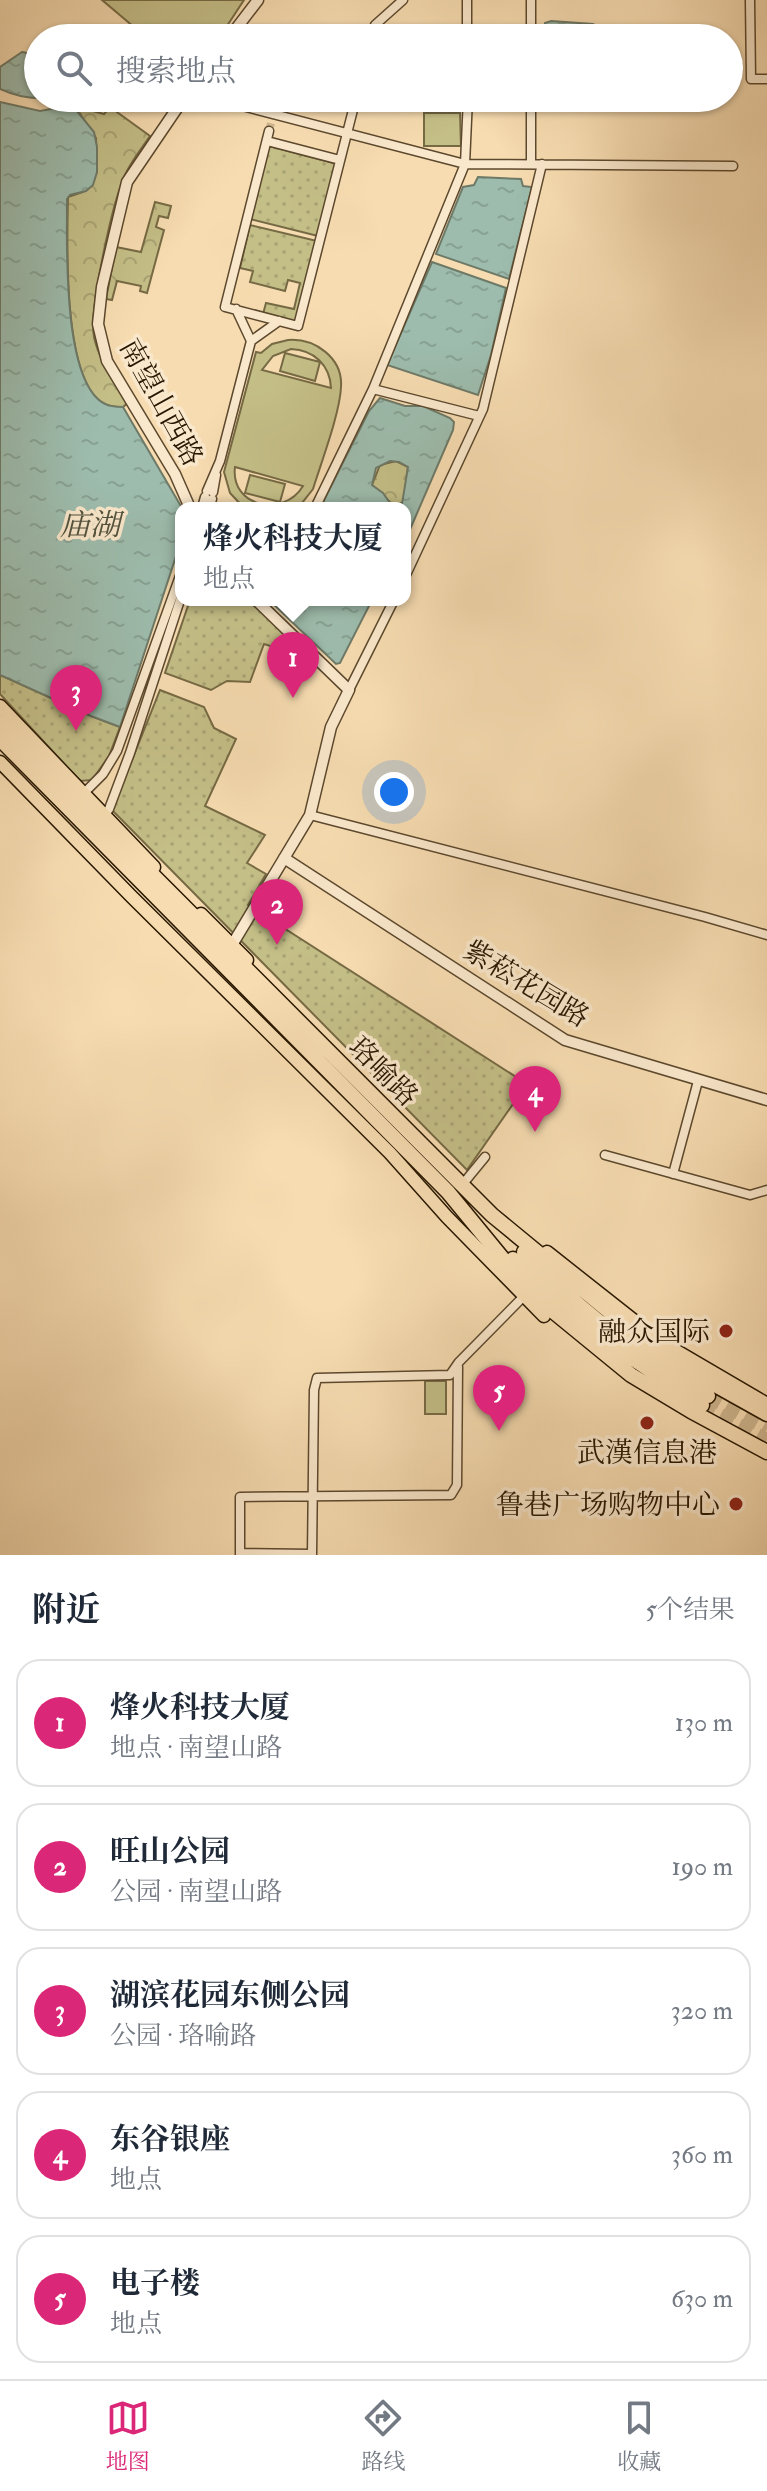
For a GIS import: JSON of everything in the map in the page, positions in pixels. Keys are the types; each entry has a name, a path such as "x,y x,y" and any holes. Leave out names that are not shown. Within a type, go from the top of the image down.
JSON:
{"highway":[{"name":"珞喻路","path":"0,722 448,1192 484,1233 527,1293 631,1375 767,1452"},
{"name":"珞喻路","path":"0,739 12,752 77,801"},
{"name":"珞喻路","path":"98,823 230,948 464,1183 492,1215 674,1362 767,1414"},
{"path":"484,1233 566,1309 605,1340 705,1400 577,1304 543,1272 492,1215"}],"main road":[{"path":"0,706 77,801"},
{"path":"1,765 390,1153 447,1217 527,1293 544,1316"},
{"path":"464,1183 642,1327 644,1332 767,1404"}],"street":[{"path":"240,24 258,0"},
{"path":"377,24 403,0"},
{"path":"467,0 467,24"},
{"path":"531,0 531,24"},
{"path":"750,0 751,79 767,79"},
{"name":"南望山西路","path":"174,112 127,182 102,287 98,324 107,361 175,474 187,502"},
{"path":"258,112 465,164 733,166"},
{"path":"340,160 268,136 225,307 298,326 352,112"},
{"path":"318,502 373,389 465,164 468,112"},
{"path":"531,112 531,164"},
{"path":"411,564 477,419 542,164"},
{"path":"236,309 251,341"},
{"path":"209,497 251,341 279,321"},
{"path":"373,389 477,419"},
{"path":"57,820 103,774 115,756 175,590"},
{"path":"80,843 98,823 130,753 178,606"},
{"path":"262,606 349,690"},
{"path":"230,948 310,815 331,727 391,606"},
{"path":"1,765 12,752"},
{"path":"310,815 767,935"},
{"name":"紫菘花园路","path":"284,858 565,1040 767,1100"},
{"path":"673,1174 698,1081"},
{"path":"605,1155 750,1195 767,1190"},
{"path":"464,1183 485,1157"},
{"path":"459,1362 457,1485 451,1495 312,1496 240,1497 240,1554 312,1555 312,1496 314,1390 317,1378 450,1375 459,1362 527,1293"}],"green space":[{"path":"102,0 244,0 228,24 130,24"},
{"path":"79,112 117,112 150,136 131,163 121,186 103,254 93,323 96,346 128,403 123,407 105,404 91,391 81,369 70,309 68,197 83,192 97,172 96,138"},
{"path":"424,113 460,113 461,146 424,146"},
{"path":"269,146 337,164 318,236 250,219"},
{"path":"155,202 171,206 168,218 159,216 156,227 164,230 147,293 140,291 141,286 117,281 112,300 106,299 116,247 141,252"},
{"path":"250,225 317,241 296,322 263,314 266,303 294,309 300,283 288,280 285,291 250,282 253,271 240,268"},
{"path":"288,340 308,342 332,359 340,377 340,398 334,424 313,489 303,502 284,502 303,486 235,467 236,481 241,491 256,502 238,502 230,493 224,472 256,352 261,353 272,344","holes":["291,349 319,360 328,372 331,388 262,370 273,356"]},
{"path":"285,353 320,362 315,381 280,371"},
{"path":"396,461 408,467 404,502 390,502 372,485 380,465"},
{"path":"250,475 285,484 280,502 245,493"},
{"path":"188,606 257,606 288,636 283,650 264,644 250,682 227,681 211,690 165,673"},
{"path":"0,675 120,727 109,756 92,780 80,781 0,694"},
{"path":"160,690 204,707 214,728 236,739 205,806 265,835 247,863 266,874 248,905 527,1084 467,1170 112,810"},
{"path":"425,1381 446,1381 446,1414 425,1414"}],"water":[{"path":"551,21 593,24 545,24"},
{"path":"24,52 24,96 0,89 0,67"},
{"name":"庙湖","path":"0,102 24,107 24,112 78,112 94,132 97,172 93,185 67,199 68,277 74,341 91,391 107,405 123,407 178,502 175,502 175,559 120,727 0,675"},
{"path":"478,177 521,179 523,186 532,187 509,279 436,254 463,187 474,185"},
{"path":"432,262 506,288 491,355 478,395 387,365"},
{"path":"380,398 405,406 423,406 454,422 411,527 411,502 402,502 408,467 399,462 390,461 376,468 372,485 389,502 323,502 369,411"},
{"path":"275,606 369,606 340,663 336,664"}],"tunnel":[{"path":"269,131 272,119"},
{"path":"708,1396 767,1429"},
{"path":"702,1405 767,1440"}],"place":[{"name":"烽火科技大厦","path":"293,698"},
{"name":"湖滨花园东侧公园","path":"76,731"},
{"name":"旺山公园","path":"277,945"},
{"name":"东谷银座","path":"535,1132"},
{"name":"融众国际","path":"726,1331"},
{"name":"武漢信息港","path":"647,1423"},
{"name":"电子楼","path":"499,1431"},
{"name":"鲁巷广场购物中心","path":"736,1504"}]}
